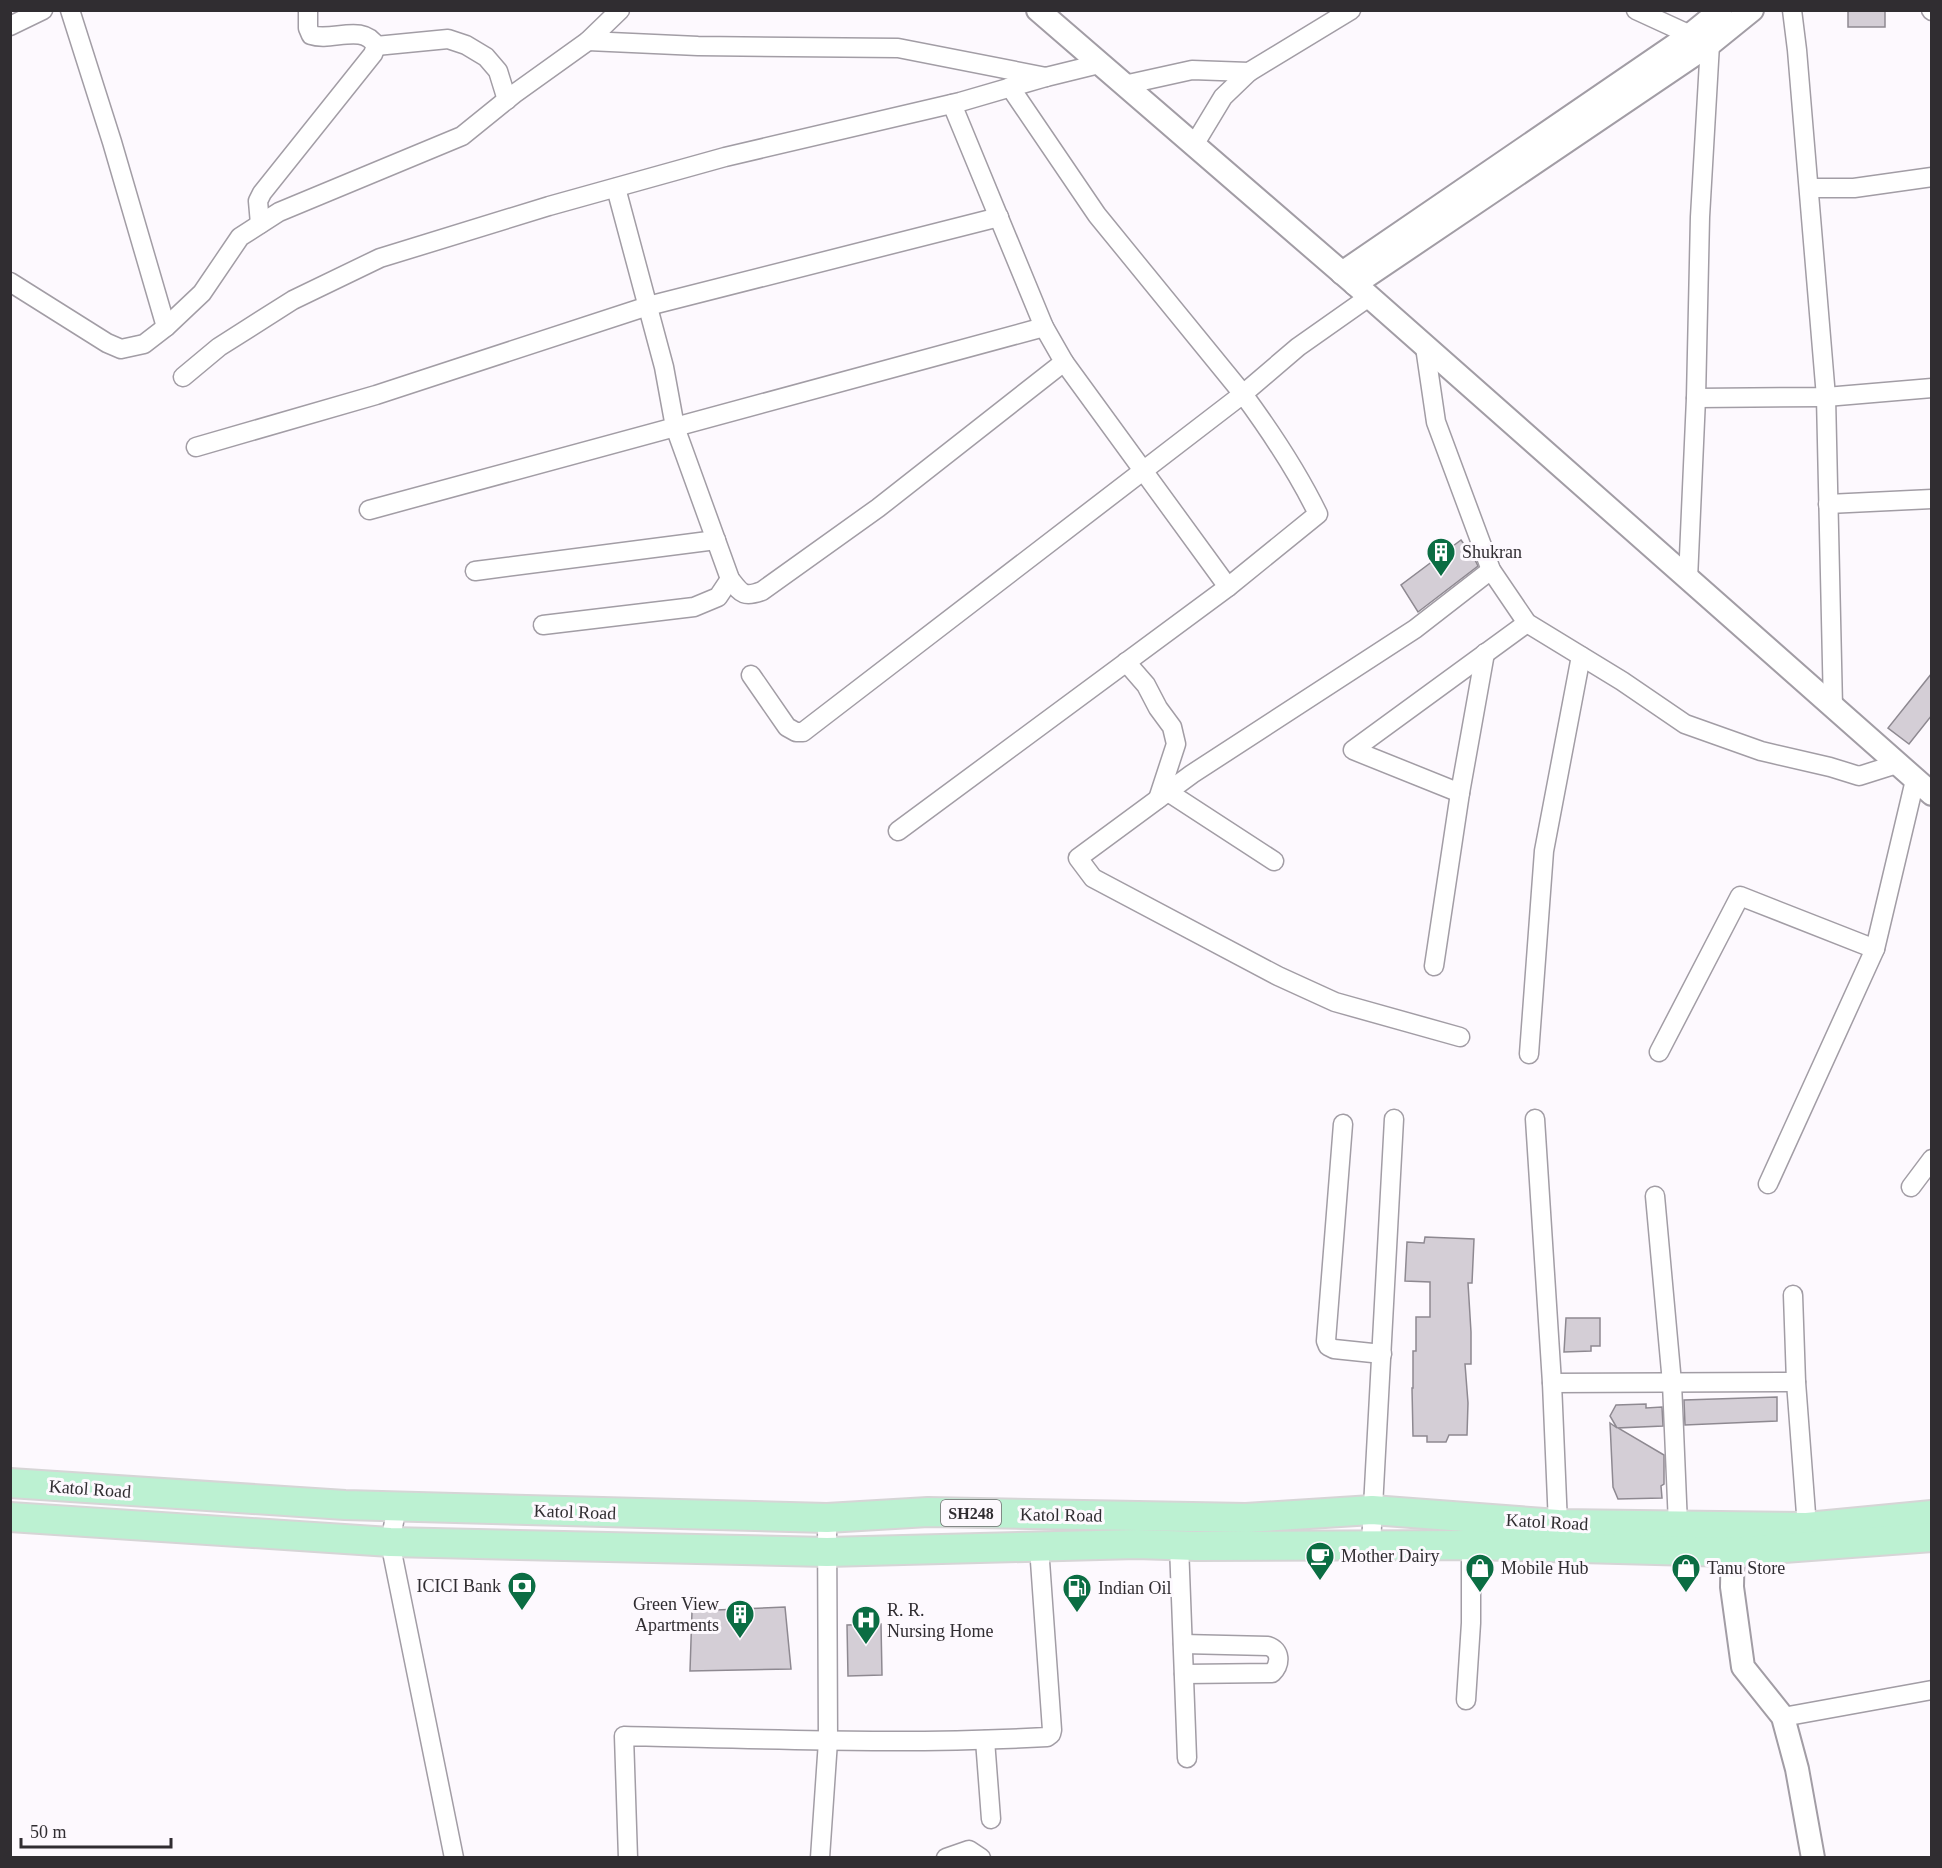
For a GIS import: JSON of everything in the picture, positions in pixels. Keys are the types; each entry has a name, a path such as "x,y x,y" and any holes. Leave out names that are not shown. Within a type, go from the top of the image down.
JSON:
{"main road":[{"name":"Katol Road","path":"10,1484 345,1505 827,1518 928,1512 1246,1518 1372,1510 1558,1524 1678,1525 1733,1539 1807,1527 1932,1515"},
{"name":"Katol Road","path":"10,1517 390,1542 827,1552 1137,1544 1471,1545 1932,1537"}],"street":[{"path":"10,26 43,10"},
{"path":"70,10 112,142 166,327"},
{"path":"260,224 258,201 262,193 373,54 376,46 373,40 366,35 318,37 311,35 308,28 308,10"},
{"path":"10,282 107,343 121,349 144,344 202,293 240,237 279,212 462,136 588,41 620,10"},
{"path":"1038,10 1355,285 1924,787 1875,949 1768,1184"},
{"path":"1194,146 1223,97 1249,72 1351,10"},
{"path":"1636,10 1700,40"},
{"path":"1688,579 1696,398 1700,217 1700,40 1721,10"},
{"path":"751,675 787,727 796,732 803,732 1243,394 1298,347 1355,285 1700,40 1752,10"},
{"path":"1792,10 1826,397 1833,707"},
{"path":"376,46 448,39 466,45 486,57 498,71 507,100"},
{"path":"588,41 698,46 898,48 1046,77"},
{"path":"183,377 219,347 293,300 380,258 549,206 725,157 952,104 1099,64"},
{"path":"1124,85 1192,70 1249,72"},
{"path":"898,831 1228,587 1318,514 1273,435 1243,394 1096,215 1010,87"},
{"path":"952,104 1044,327 1064,362 1228,587"},
{"path":"1809,188 1854,188 1932,177"},
{"path":"616,188 664,367 675,427 730,579 741,593 751,595 762,591 878,507 1064,362"},
{"path":"196,447 376,395 648,306 999,217"},
{"path":"369,510 1044,327"},
{"path":"1425,347 1436,422 1491,570 1527,623 1622,681 1685,724 1761,751 1859,776 1897,764"},
{"path":"1696,398 1826,397 1932,388"},
{"path":"1828,504 1932,499"},
{"path":"476,571 716,540"},
{"path":"1460,1038 1335,1002 1278,976 1094,878 1078,858 1163,795 1275,719 1415,629 1491,570"},
{"path":"543,625 694,607 718,597 730,579"},
{"path":"1460,793 1353,750 1527,623"},
{"path":"1434,966 1460,793 1485,653"},
{"path":"1529,1054 1544,851 1581,656"},
{"path":"1126,662 1146,685 1158,708 1172,727 1176,744 1163,795"},
{"path":"1163,795 1274,861"},
{"path":"1659,1052 1740,896 1875,949"},
{"path":"1371,1544 1394,1119"},
{"path":"1535,1119 1552,1383 1558,1524"},
{"path":"1343,1124 1326,1341 1328,1346 1334,1349 1382,1354"},
{"path":"1911,1187 1932,1159"},
{"path":"1655,1196 1672,1383 1678,1525"},
{"path":"1793,1295 1796,1382 1807,1527"},
{"path":"1552,1383 1796,1382"},
{"path":"397,1507 390,1542 454,1857"},
{"path":"820,1857 828,1741 827,1518"},
{"path":"1733,1539 1732,1587 1743,1667 1783,1717 1797,1769 1813,1857"},
{"path":"1179,1545 1187,1758"},
{"path":"1466,1700 1471,1623 1471,1545"},
{"path":"628,1857 624,1736 828,1741 985,1740 1047,1737 1051,1734 1039,1547"},
{"path":"1183,1644 1268,1646 1274,1647 1279,1660 1277,1668 1272,1673 1184,1674"},
{"path":"1783,1717 1932,1690"},
{"path":"985,1740 991,1819"},
{"path":"946,1857 969,1850 981,1857"}],"building":[{"path":"1848,10 1885,10 1885,27 1848,27"},
{"name":"Shukran","path":"1461,540 1478,566 1418,612 1401,585"},
{"path":"1932,673 1932,715 1909,744 1888,728"},
{"path":"1425,1237 1474,1239 1472,1283 1468,1283 1471,1364 1465,1364 1468,1403 1467,1435 1449,1435 1446,1442 1427,1442 1427,1436 1413,1436 1412,1388 1413,1351 1416,1351 1416,1317 1430,1317 1430,1282 1405,1281 1407,1242 1424,1243"},
{"path":"1566,1318 1600,1318 1600,1346 1591,1346 1591,1351 1564,1352"},
{"path":"1777,1397 1777,1421 1685,1425 1684,1400"},
{"path":"1646,1404 1646,1408 1662,1407 1663,1426 1618,1428 1664,1455 1662,1498 1618,1499 1613,1487 1610,1423 1617,1428 1610,1416 1616,1405"},
{"name":"Green View Apartments","path":"785,1607 791,1669 690,1671 692,1611"},
{"path":"881,1624 882,1675 848,1676 847,1625"}],"place":[{"name":"Shukran","path":"1441,578"},
{"name":"Mother Dairy","path":"1320,1582"},
{"name":"Mobile Hub","path":"1480,1594"},
{"name":"Tanu Store","path":"1686,1594"},
{"name":"ICICI Bank","path":"522,1612"},
{"name":"Indian Oil","path":"1077,1614"},
{"name":"Green View Apartments","path":"740,1640"},
{"name":"R. R. Nursing Home","path":"866,1646"}]}
